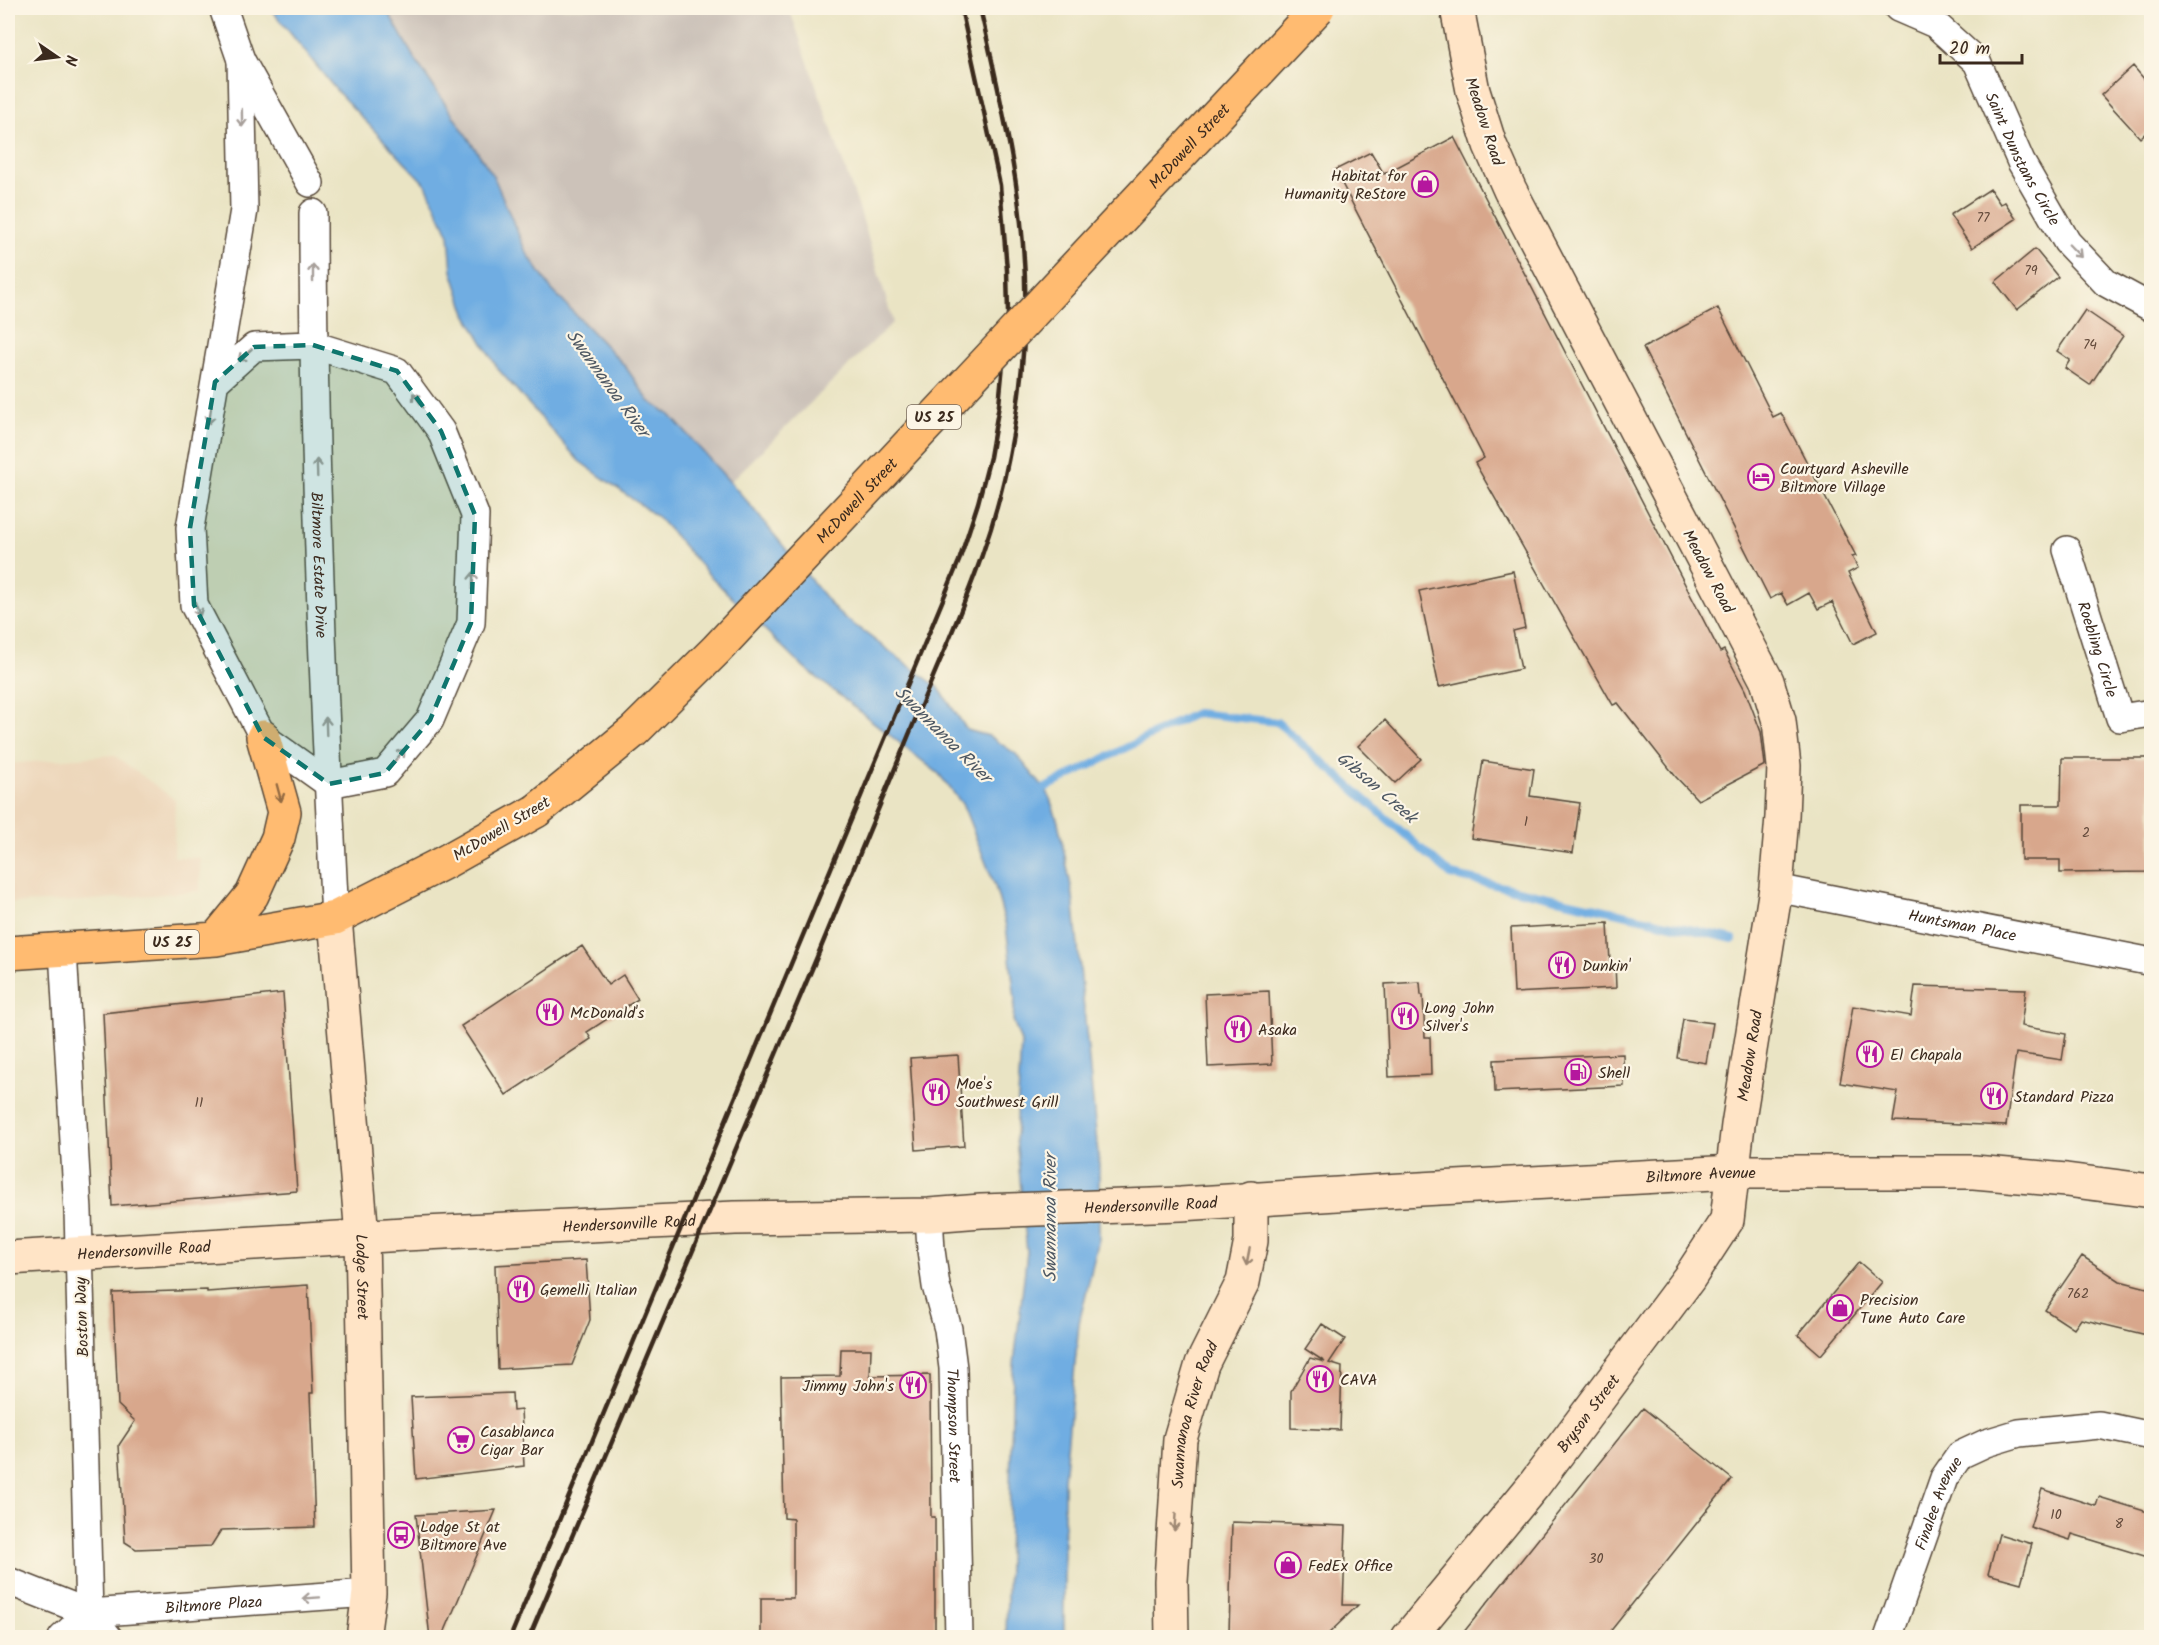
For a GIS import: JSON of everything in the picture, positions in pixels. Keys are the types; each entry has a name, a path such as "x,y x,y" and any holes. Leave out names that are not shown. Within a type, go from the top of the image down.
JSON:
{"main road":[{"name":"McDowell Street","path":"335,918 445,862 536,811 634,731 716,650 1318,8"},
{"name":"Meadow Road","path":"1457,8 1473,91 1490,145 1510,190 1767,681 1779,721 1784,766 1776,888 1732,1172"},
{"path":"216,939 252,895 278,838 284,812 263,737"},
{"name":"US 25","path":"8,953 216,939 335,918"},
{"name":"Lodge Street","path":"335,918 362,1236 369,1593 363,1638"},
{"name":"Biltmore Avenue","path":"1251,1198 1732,1172 1974,1172 2066,1180 2151,1191"},
{"name":"Bryson Street","path":"1408,1638 1534,1485 1689,1278 1727,1220 1732,1172"},
{"name":"Hendersonville Road","path":"8,1258 362,1236 735,1218 929,1215 1181,1204 1251,1198"},
{"name":"Swannanoa River Road","path":"1172,1638 1171,1581 1180,1439 1202,1364 1243,1281 1251,1241 1251,1198"}],"street":[{"path":"223,8 241,60 310,183"},
{"name":"Saint Dunstans Circle","path":"1898,8 1935,24 1977,62 2021,162 2067,242 2106,283 2151,308"},
{"path":"215,382 254,347 313,345 397,370 441,431 475,515 471,623 430,720 385,773 328,784 263,737 194,605 190,528 244,210 241,60"},
{"name":"Biltmore Estate Drive","path":"312,213 313,345 328,784 335,918"},
{"name":"Roebling Circle","path":"2067,550 2120,718 2151,713"},
{"name":"Huntsman Place","path":"1776,888 2151,962"},
{"name":"Boston Way","path":"63,950 79,1254 89,1613"},
{"name":"Thompson Street","path":"929,1215 936,1286 948,1329 953,1368 959,1638"},
{"name":"Finalee Avenue","path":"1888,1638 1944,1478 1960,1455 1986,1443 2019,1433 2052,1429 2100,1425 2151,1436"},
{"path":"8,1581 89,1613 109,1638"},
{"name":"Biltmore Plaza","path":"89,1613 369,1593"},
{"path":"62,1638 89,1613"}],"highlighted area":[{"path":"313,345 397,371 441,431 475,515 471,623 430,720 385,773 329,784 263,737 194,605 190,528 215,382 254,347"}],"shaded area":[{"path":"386,8 789,8 860,211 893,322 730,482 670,415 649,401 625,366 551,289 526,252 493,175 413,56"},
{"path":"114,755 175,800 174,857 200,858 200,891 80,901 8,903 8,764"}],"water":[{"name":"Swannanoa River","path":"270,8 386,8 413,56 493,175 526,252 551,289 625,366 649,401 670,415 746,500 837,612 939,688 967,730 989,736 1016,754 1048,793 1058,822 1073,896 1099,1164 1099,1239 1079,1323 1064,1480 1064,1637 1006,1637 1013,1373 1027,1252 1016,1138 1021,1042 1013,1020 1015,999 1006,926 995,886 963,805 939,774 801,665 711,577 659,518 579,461 498,369 466,314 452,271 449,235 426,185 336,90"}],"building":[{"path":"2133,66 2151,87 2151,128 2140,138 2101,95"},
{"path":"1454,137 1720,652 1724,650 1745,690 1761,732 1765,765 1698,800 1676,777 1618,703 1613,705 1475,463 1484,458 1335,170 1371,152 1384,174"},
{"path":"1990,189 2000,204 2005,202 2016,219 1972,248 1950,215"},
{"path":"2035,249 2058,277 2017,310 1995,282"},
{"name":"Courtyard Asheville Biltmore Village","path":"1718,308 1773,417 1781,413 1856,556 1852,557 1858,568 1848,573 1877,632 1853,644 1832,602 1818,609 1809,593 1788,605 1781,593 1770,599 1643,348"},
{"path":"2085,310 2123,336 2090,385 2065,368 2070,360 2057,351"},
{"path":"1513,571 1525,628 1513,631 1521,669 1439,687 1419,591"},
{"path":"1385,720 1421,759 1395,783 1358,746"},
{"path":"2062,758 2151,758 2151,872 2060,873 2060,860 2021,860 2021,805 2061,805"},
{"path":"1483,761 1534,769 1530,796 1580,803 1573,853 1471,838"},
{"path":"1608,923 1610,963 1615,963 1616,988 1514,993 1511,928"},
{"name":"McDonald's","path":"582,946 608,985 623,975 638,999 587,1032 591,1039 506,1095 461,1026"},
{"name":"Long John Silver's","path":"1420,982 1421,995 1423,995 1425,1037 1430,1037 1431,1075 1389,1077 1385,984"},
{"path":"1915,986 2026,989 2021,1026 2066,1034 2062,1060 2016,1053 2006,1126 1893,1121 1898,1092 1840,1083 1853,1006 1911,1016"},
{"name":"Asaka","path":"1269,991 1272,1064 1208,1067 1205,994"},
{"path":"283,993 297,1191 112,1206 103,1013"},
{"path":"1683,1019 1713,1023 1706,1063 1677,1058"},
{"path":"1623,1054 1624,1086 1495,1092 1494,1060"},
{"name":"Moe's Southwest Grill","path":"958,1055 964,1146 916,1150 910,1058"},
{"path":"2082,1256 2120,1281 2151,1289 2151,1336 2081,1319 2074,1329 2045,1310"},
{"path":"586,1260 590,1320 572,1365 498,1369 495,1265"},
{"name":"Precision Tune Auto Care","path":"1859,1262 1882,1282 1821,1355 1798,1335"},
{"path":"308,1285 313,1393 310,1393 315,1527 221,1530 211,1546 136,1549 125,1542 119,1445 135,1421 118,1405 113,1293 207,1290 207,1292"},
{"name":"CAVA","path":"1322,1324 1345,1339 1329,1363 1342,1367 1340,1430 1291,1428 1291,1391 1310,1358 1325,1362 1305,1349"},
{"path":"841,1349 871,1349 870,1376 930,1375 931,1517 935,1517 935,1638 761,1638 761,1598 793,1598 793,1519 784,1518 781,1377 840,1376"},
{"path":"512,1393 513,1411 521,1410 524,1466 416,1479 411,1397"},
{"path":"1643,1408 1732,1479 1605,1638 1459,1638"},
{"path":"2042,1489 2096,1506 2099,1497 2151,1513 2151,1558 2072,1534 2070,1540 2030,1527"},
{"path":"496,1510 442,1638 430,1638 416,1515"},
{"name":"FedEx Office","path":"1232,1522 1346,1526 1343,1605 1358,1605 1324,1638 1229,1633"},
{"path":"1999,1534 2032,1544 2021,1583 1988,1574"}],"waterway":[{"name":"Gibson Creek","path":"1035,793 1196,713 1277,722 1451,875 1733,939"}],"railway":[{"path":"510,1638 959,561 978,503 990,457 999,405 1008,313 1007,270 1000,185 961,8"},
{"path":"529,1638 960,613 982,555 998,503 1015,423 1022,369 1024,257 1007,132 980,8"}],"place":[{"name":"Habitat for Humanity ReStore","path":"1425,184"},
{"name":"Courtyard Asheville Biltmore Village","path":"1761,477"},
{"name":"Dunkin'","path":"1562,965"},
{"name":"McDonald's","path":"550,1012"},
{"name":"Long John Silver's","path":"1405,1016"},
{"name":"Asaka","path":"1238,1029"},
{"name":"El Chapala","path":"1870,1054"},
{"name":"Shell","path":"1578,1072"},
{"name":"Moe's Southwest Grill","path":"936,1092"},
{"name":"Standard Pizza","path":"1994,1096"},
{"name":"Gemelli Italian","path":"521,1289"},
{"name":"Precision Tune Auto Care","path":"1840,1308"},
{"name":"CAVA","path":"1320,1379"},
{"name":"Jimmy John's","path":"913,1385"},
{"name":"Casablanca Cigar Bar","path":"461,1440"},
{"name":"Lodge St at Biltmore Ave","path":"401,1535"},
{"name":"FedEx Office","path":"1288,1565"}]}
